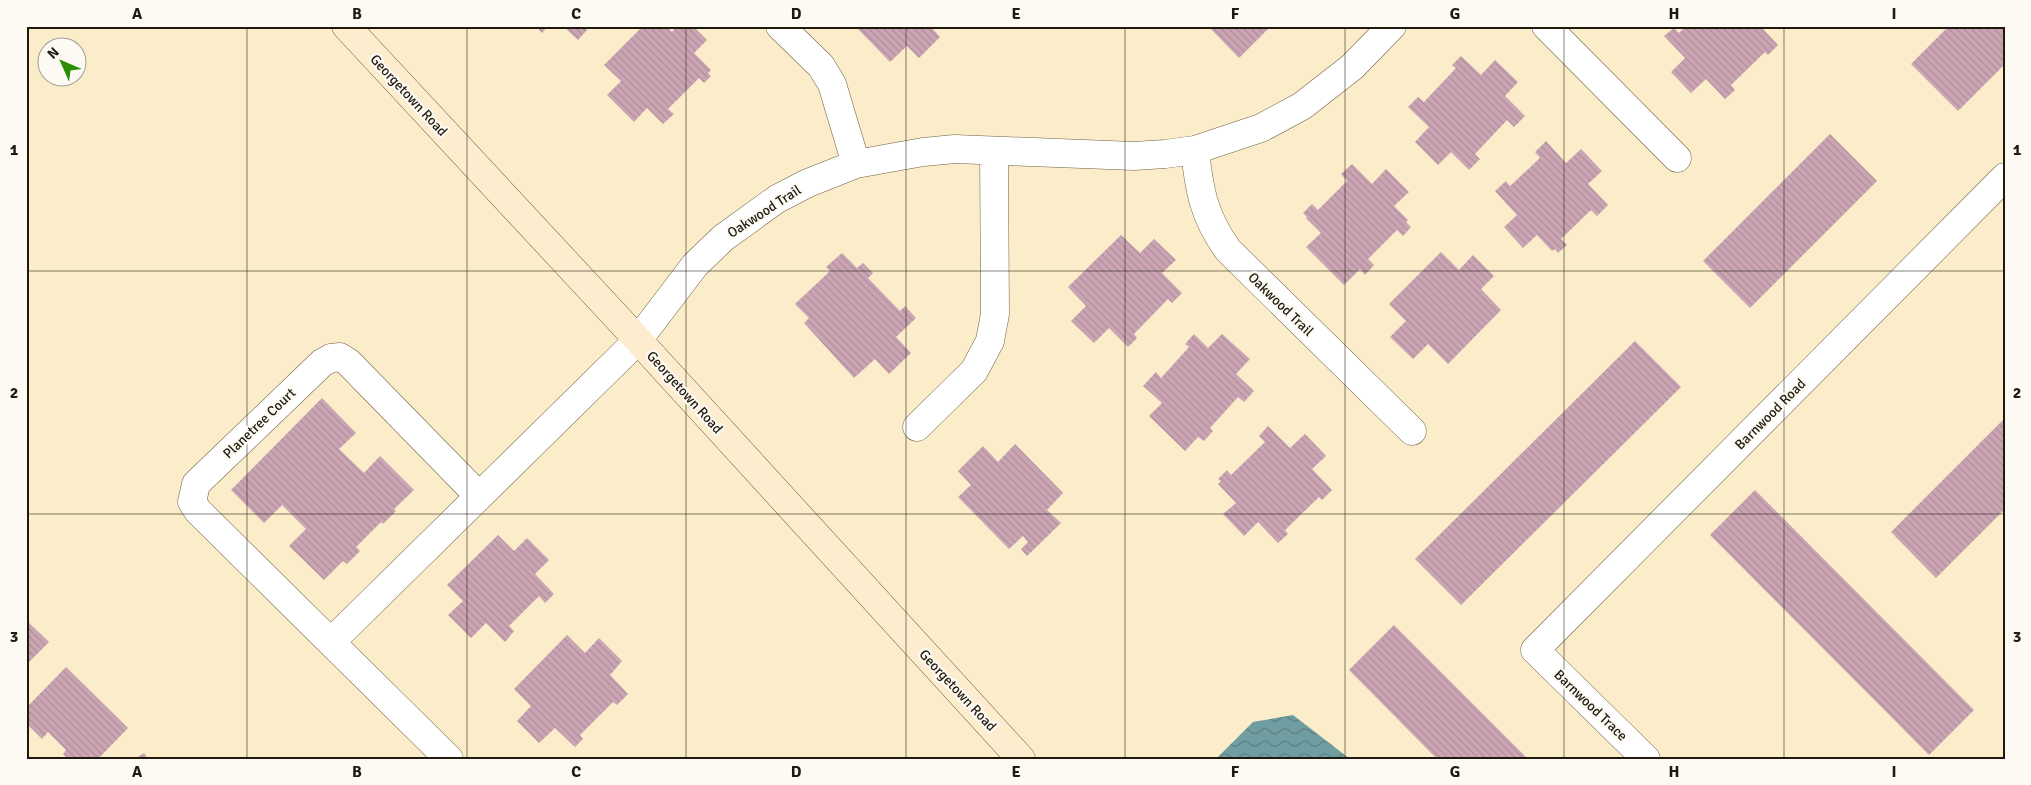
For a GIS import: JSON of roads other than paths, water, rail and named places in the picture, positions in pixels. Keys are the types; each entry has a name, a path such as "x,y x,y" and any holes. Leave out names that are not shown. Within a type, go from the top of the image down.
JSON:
{"main road":[{"name":"Georgetown Road","path":"346,26 638,340 1021,759"}],"street":[{"path":"780,26 821,66 832,84 856,164"},
{"name":"Oakwood Trail","path":"638,340 695,265 723,238 778,199 808,183 856,164 923,152 955,149 1134,156 1195,150 1261,128 1302,106 1352,67 1392,26"},
{"path":"1546,26 1677,158"},
{"name":"Oakwood Trail","path":"1195,150 1199,185 1204,206 1216,234 1228,250 1412,432"},
{"path":"917,427 974,370 990,341 995,314 994,151"},
{"name":"Barnwood Road","path":"1535,650 2005,177"},
{"path":"330,642 638,340"},
{"name":"Planetree Court","path":"449,759 198,511 192,502 196,484 322,363 331,358 340,357 348,362 479,496"},
{"name":"Barnwood Trace","path":"1535,650 1646,759"}],"water":[{"path":"1293,715 1350,759 1216,759 1253,722"}]}
